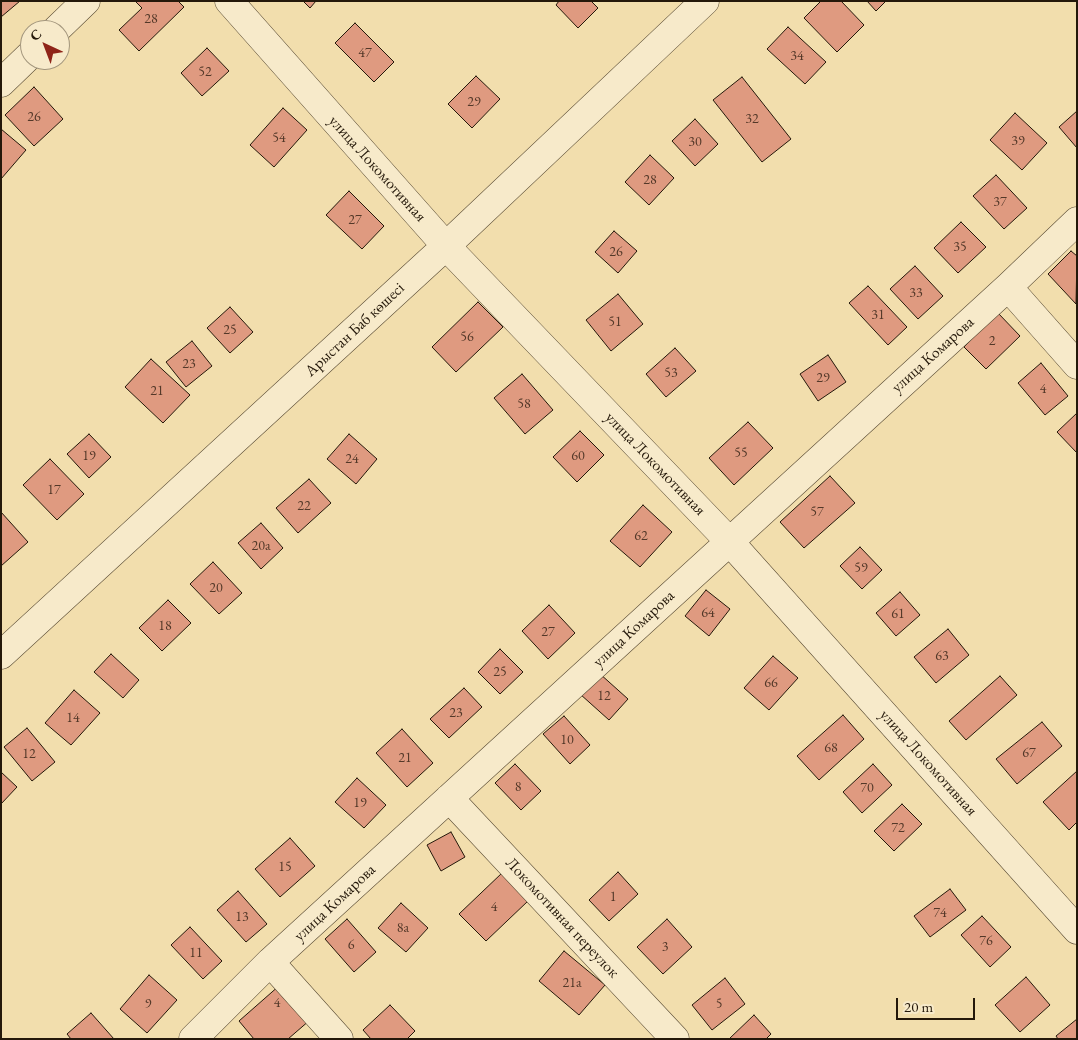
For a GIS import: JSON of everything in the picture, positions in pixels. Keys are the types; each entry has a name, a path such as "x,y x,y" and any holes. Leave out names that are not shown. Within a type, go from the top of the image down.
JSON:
{"street":[{"path":"66,20 86,1"},
{"name":"улица Локомотивная","path":"229,1 446,246 729,541 1077,930"},
{"name":"Арыстан Баб көшесі","path":"1,655 446,246 705,1"},
{"path":"1,83 20,65"},
{"name":"улица Комарова","path":"192,1039 270,962 1008,286 1077,220"},
{"path":"1008,286 1077,365"},
{"name":"Локомотивная переулок","path":"449,798 675,1039"},
{"path":"270,962 339,1039"}],"building":[{"path":"1,1 20,1 1,17"},
{"path":"135,1 178,1 184,7 139,51 119,30 142,8"},
{"path":"303,1 316,1 310,8"},
{"path":"559,1 591,1 598,8 578,28 556,5"},
{"path":"821,1 841,1 864,25 837,52 804,18"},
{"path":"867,1 886,1 876,11"},
{"path":"355,23 394,62 374,82 335,43"},
{"path":"788,27 826,62 805,84 767,49"},
{"path":"207,48 229,71 202,96 181,73"},
{"path":"476,76 500,99 472,128 448,104"},
{"path":"742,77 791,139 762,162 713,100"},
{"path":"34,87 63,119 34,146 5,115"},
{"path":"283,108 307,130 274,167 250,145"},
{"path":"1077,111 1077,148 1059,127"},
{"path":"1015,113 1047,143 1022,170 990,140"},
{"path":"695,119 718,144 695,166 672,141"},
{"path":"1,129 26,150 1,179"},
{"path":"650,155 674,178 649,205 625,182"},
{"path":"996,175 1027,208 1004,229 973,196"},
{"path":"349,191 384,226 362,249 326,215"},
{"path":"961,222 986,247 958,273 934,248"},
{"path":"614,231 637,251 618,273 595,252"},
{"path":"1071,251 1077,256 1076,304 1048,274"},
{"path":"915,266 943,296 918,319 890,289"},
{"path":"868,286 907,327 888,345 849,303"},
{"path":"618,294 643,324 611,351 586,320"},
{"path":"478,302 503,327 456,372 432,347"},
{"path":"230,307 253,332 230,353 207,328"},
{"path":"998,313 1020,336 986,369 964,347"},
{"path":"192,341 212,366 186,387 166,362"},
{"path":"675,348 696,371 666,397 646,374"},
{"path":"828,355 846,382 818,401 800,374"},
{"path":"151,359 190,395 163,423 125,387"},
{"path":"1041,363 1068,396 1045,415 1018,383"},
{"path":"522,374 553,410 525,434 494,398"},
{"path":"1077,413 1077,453 1057,432"},
{"path":"748,422 773,448 734,485 709,458"},
{"path":"580,431 604,455 577,482 553,457"},
{"path":"89,434 111,457 89,478 67,454"},
{"path":"349,434 377,459 356,484 327,459"},
{"path":"50,459 84,494 57,520 23,485"},
{"path":"830,476 855,503 804,548 780,522"},
{"path":"309,479 331,503 298,533 276,508"},
{"path":"643,505 672,532 640,567 610,541"},
{"path":"1,512 28,542 1,566"},
{"path":"261,523 283,548 261,569 238,543"},
{"path":"860,547 882,570 862,589 840,566"},
{"path":"213,562 242,593 219,614 190,584"},
{"path":"706,590 730,609 709,636 685,616"},
{"path":"900,592 920,615 896,636 876,613"},
{"path":"168,600 191,623 162,651 139,628"},
{"path":"549,605 575,633 548,659 522,631"},
{"path":"948,629 969,655 936,683 914,657"},
{"path":"500,649 523,672 500,694 478,672"},
{"path":"111,654 139,680 123,698 94,672"},
{"path":"773,656 798,678 769,710 744,688"},
{"path":"599,673 628,699 609,720 580,694"},
{"path":"1000,676 1017,695 966,740 949,721"},
{"path":"464,688 482,707 449,738 430,719"},
{"path":"74,690 100,713 71,745 45,723"},
{"path":"843,715 864,739 819,780 797,756"},
{"path":"564,716 590,745 570,764 543,734"},
{"path":"1042,722 1062,746 1017,784 996,759"},
{"path":"27,728 55,762 32,781 4,747"},
{"path":"402,729 433,763 407,787 376,753"},
{"path":"515,764 541,791 521,810 495,783"},
{"path":"873,764 892,785 862,813 843,792"},
{"path":"1077,771 1077,822 1069,830 1043,802"},
{"path":"1,772 17,787 1,804"},
{"path":"357,778 386,805 364,828 335,802"},
{"path":"902,804 922,824 894,851 874,831"},
{"path":"451,832 465,857 441,871 427,845"},
{"path":"290,838 315,866 280,897 255,869"},
{"path":"618,872 638,894 609,921 589,900"},
{"path":"502,873 528,901 486,941 459,914"},
{"path":"950,889 966,910 930,937 914,916"},
{"path":"238,891 267,924 246,942 217,910"},
{"path":"401,903 428,928 406,952 378,928"},
{"path":"982,916 1011,947 990,967 961,935"},
{"path":"347,919 376,952 354,972 325,939"},
{"path":"667,919 692,947 663,974 637,947"},
{"path":"190,927 222,961 203,979 171,945"},
{"path":"564,951 605,985 579,1015 539,981"},
{"path":"149,975 177,1000 147,1033 120,1009"},
{"path":"1026,977 1050,1005 1020,1032 995,1005"},
{"path":"725,978 745,1004 712,1030 692,1005"},
{"path":"280,985 310,1020 288,1039 254,1039 239,1021"},
{"path":"390,1005 415,1031 407,1039 371,1039 363,1030"},
{"path":"91,1013 114,1039 71,1039 67,1034"},
{"path":"754,1015 771,1034 766,1039 729,1039"},
{"path":"1077,1019 1077,1039 1058,1039 1056,1036"}]}
